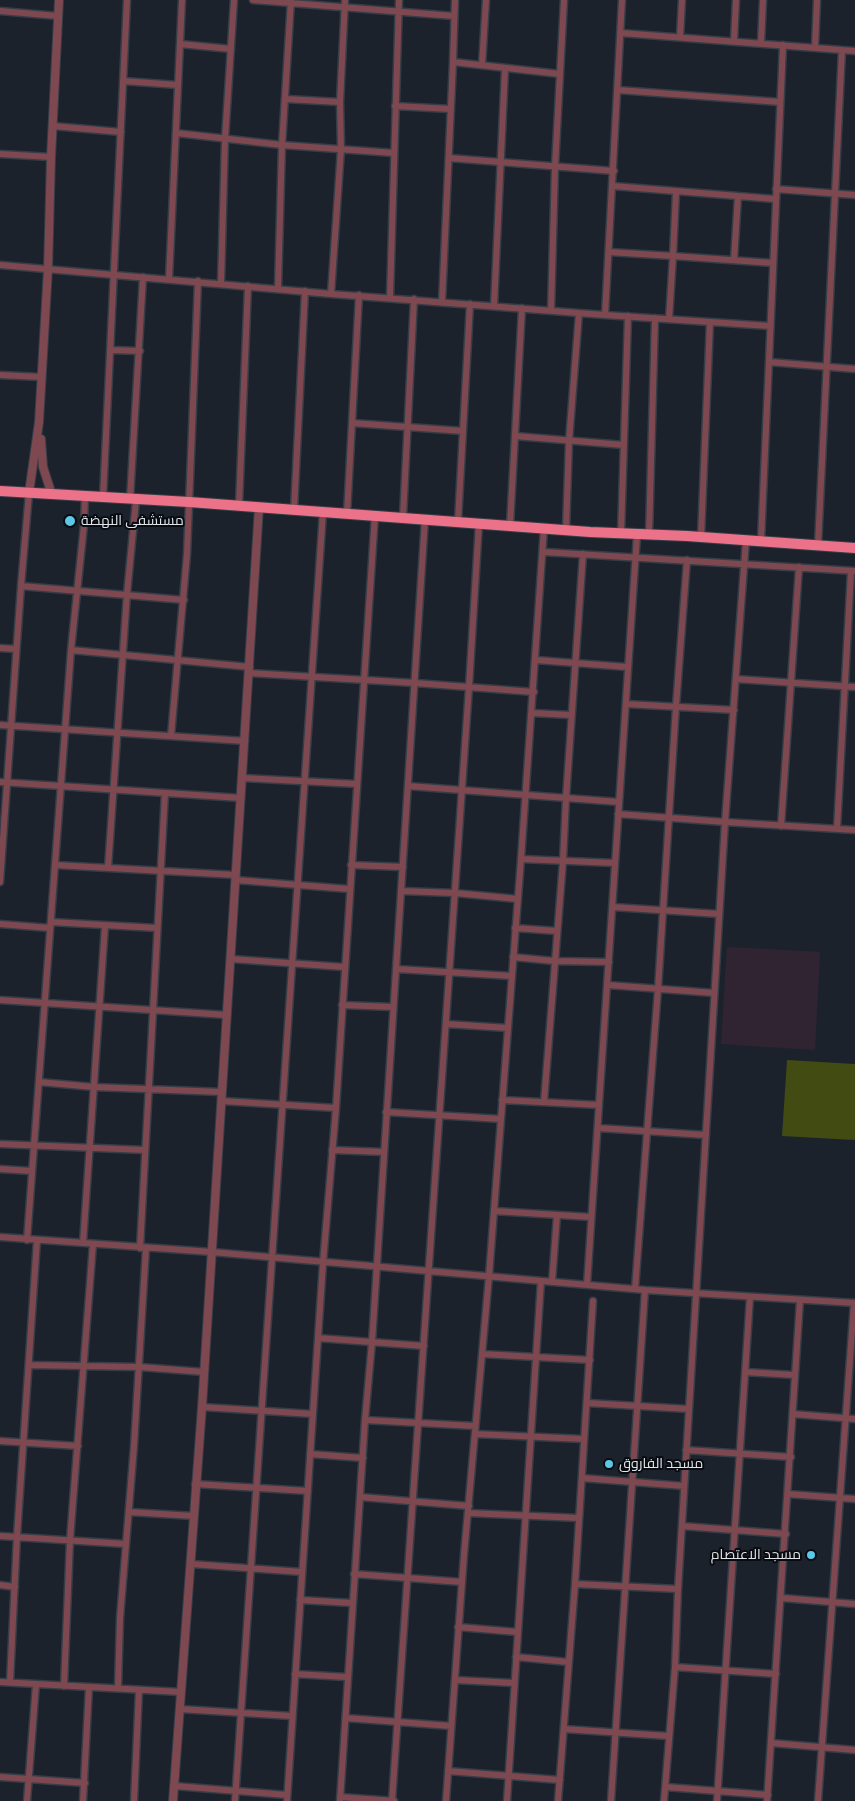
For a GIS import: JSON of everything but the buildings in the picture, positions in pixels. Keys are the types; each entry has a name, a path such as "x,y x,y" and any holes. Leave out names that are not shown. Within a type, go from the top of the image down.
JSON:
{"highway":[{"path":"0,492 189,502 621,534 702,537 855,548"}],"street":[{"path":"0,882 3,783 11,726 29,493 39,422 48,270 51,157 59,0"},
{"path":"103,498 127,0"},
{"path":"169,279 182,0"},
{"path":"221,283 225,140 234,0"},
{"path":"253,0 454,16"},
{"path":"331,294 340,149 340,102 345,0"},
{"path":"390,297 399,0"},
{"path":"442,302 454,0"},
{"path":"482,65 486,0"},
{"path":"550,310 555,166 564,0"},
{"path":"605,315 622,0"},
{"path":"680,37 682,0"},
{"path":"734,41 736,0"},
{"path":"761,43 763,0"},
{"path":"815,47 817,0"},
{"path":"278,288 282,145 291,2"},
{"path":"0,11 58,16"},
{"path":"621,33 855,51"},
{"path":"180,44 231,49"},
{"path":"761,541 783,45"},
{"path":"818,545 842,50"},
{"path":"453,62 560,74"},
{"path":"494,306 505,69"},
{"path":"123,81 178,85"},
{"path":"618,90 780,102"},
{"path":"286,99 340,102"},
{"path":"395,106 451,109"},
{"path":"53,126 121,132"},
{"path":"176,134 282,145 394,153"},
{"path":"0,154 51,157"},
{"path":"449,158 614,171"},
{"path":"613,186 775,198"},
{"path":"776,189 855,195"},
{"path":"669,319 676,192"},
{"path":"734,260 738,196"},
{"path":"609,252 773,263"},
{"path":"0,265 331,294 770,326"},
{"path":"108,868 124,655 143,277"},
{"path":"171,736 184,600 198,282"},
{"path":"239,506 248,286"},
{"path":"294,510 305,291"},
{"path":"347,514 358,295"},
{"path":"402,518 414,299"},
{"path":"458,521 470,304"},
{"path":"510,525 522,308"},
{"path":"566,530 569,441 579,313"},
{"path":"621,534 628,316"},
{"path":"649,535 655,318"},
{"path":"702,537 710,322"},
{"path":"111,350 140,351"},
{"path":"769,362 855,369"},
{"path":"0,375 41,377"},
{"path":"39,422 43,467 52,495"},
{"path":"352,423 463,431"},
{"path":"515,436 624,446"},
{"path":"27,1240 71,650 86,497"},
{"path":"173,1801 202,1407 260,507"},
{"path":"236,1801 323,512"},
{"path":"174,1786 287,1798 323,1263 336,1108 375,515"},
{"path":"425,519 372,1342 354,1574 340,1799 392,1801 479,523"},
{"path":"446,1801 458,1627 489,1276 534,692 544,528"},
{"path":"587,1285 637,535"},
{"path":"664,1801 675,1667 686,1450 719,914 746,540"},
{"path":"544,552 853,571 844,686 837,829"},
{"path":"544,1102 563,861 571,715 583,554"},
{"path":"636,1289 687,560"},
{"path":"781,826 799,567"},
{"path":"21,586 184,600"},
{"path":"0,648 16,649"},
{"path":"71,650 177,660 312,677 415,682 534,692"},
{"path":"536,660 627,667"},
{"path":"736,679 855,687"},
{"path":"626,704 734,710"},
{"path":"532,713 571,715"},
{"path":"0,725 245,741"},
{"path":"243,778 357,784"},
{"path":"3,783 241,798"},
{"path":"408,786 619,802"},
{"path":"118,1688 120,1618 140,1367 145,1150 150,1089 152,1010 165,793"},
{"path":"618,814 855,830"},
{"path":"521,859 614,863"},
{"path":"351,865 403,867"},
{"path":"55,866 161,870 349,889"},
{"path":"401,890 518,899"},
{"path":"613,907 719,914"},
{"path":"0,924 158,928"},
{"path":"83,1244 104,926"},
{"path":"515,928 557,931"},
{"path":"513,957 554,961 609,962"},
{"path":"231,958 344,967"},
{"path":"396,969 512,976"},
{"path":"608,985 714,993"},
{"path":"0,1000 227,1015"},
{"path":"342,1005 394,1007"},
{"path":"446,1024 508,1028"},
{"path":"39,1082 94,1087 222,1092"},
{"path":"502,1100 599,1105"},
{"path":"222,1101 336,1108"},
{"path":"386,1112 501,1119"},
{"path":"598,1128 706,1134"},
{"path":"0,1144 145,1150"},
{"path":"332,1150 384,1152"},
{"path":"0,1169 32,1171"},
{"path":"494,1211 591,1217"},
{"path":"552,1282 557,1214"},
{"path":"0,1237 212,1252 645,1290 855,1303 839,1498 824,1747 818,1801"},
{"path":"10,1682 17,1536 37,1240"},
{"path":"64,1686 70,1540 93,1244"},
{"path":"507,1801 541,1281"},
{"path":"611,1801 645,1290"},
{"path":"717,1801 750,1297"},
{"path":"666,1787 718,1790 767,1798 782,1598 800,1300"},
{"path":"558,1801 575,1584 593,1301"},
{"path":"318,1338 424,1346"},
{"path":"482,1354 590,1360"},
{"path":"29,1365 140,1367 204,1372"},
{"path":"745,1372 795,1375"},
{"path":"587,1403 689,1410"},
{"path":"202,1407 313,1414"},
{"path":"793,1414 855,1419"},
{"path":"365,1420 476,1426"},
{"path":"475,1434 584,1439"},
{"path":"0,1441 78,1446"},
{"path":"686,1450 791,1457"},
{"path":"310,1454 363,1458"},
{"path":"582,1478 684,1486"},
{"path":"195,1484 308,1491"},
{"path":"788,1494 855,1498"},
{"path":"360,1498 412,1502 525,1517 579,1518"},
{"path":"129,1512 194,1516"},
{"path":"682,1526 786,1534"},
{"path":"0,1536 126,1544"},
{"path":"190,1564 302,1572"},
{"path":"354,1574 462,1582"},
{"path":"575,1584 678,1589"},
{"path":"0,1585 15,1587"},
{"path":"782,1598 855,1604"},
{"path":"300,1600 352,1603"},
{"path":"458,1627 517,1632"},
{"path":"516,1657 568,1662"},
{"path":"675,1667 776,1674"},
{"path":"295,1674 347,1677"},
{"path":"455,1680 514,1683"},
{"path":"0,1682 181,1692"},
{"path":"27,1801 36,1684"},
{"path":"84,1801 89,1687"},
{"path":"134,1801 139,1690"},
{"path":"180,1709 292,1716"},
{"path":"346,1718 451,1726"},
{"path":"564,1729 668,1736"},
{"path":"771,1743 855,1750"},
{"path":"448,1772 560,1780"},
{"path":"0,1777 85,1783"}],"shaded area":[{"path":"727,947 820,952 815,1050 721,1044"}],"green space":[{"path":"787,1060 855,1064 855,1140 782,1136"}],"place":[{"name":"مستشفى النهضة","path":"70,521"},
{"name":"مسجد الفاروق","path":"609,1464"},
{"name":"مسجد الاعتصام","path":"811,1555"}]}
